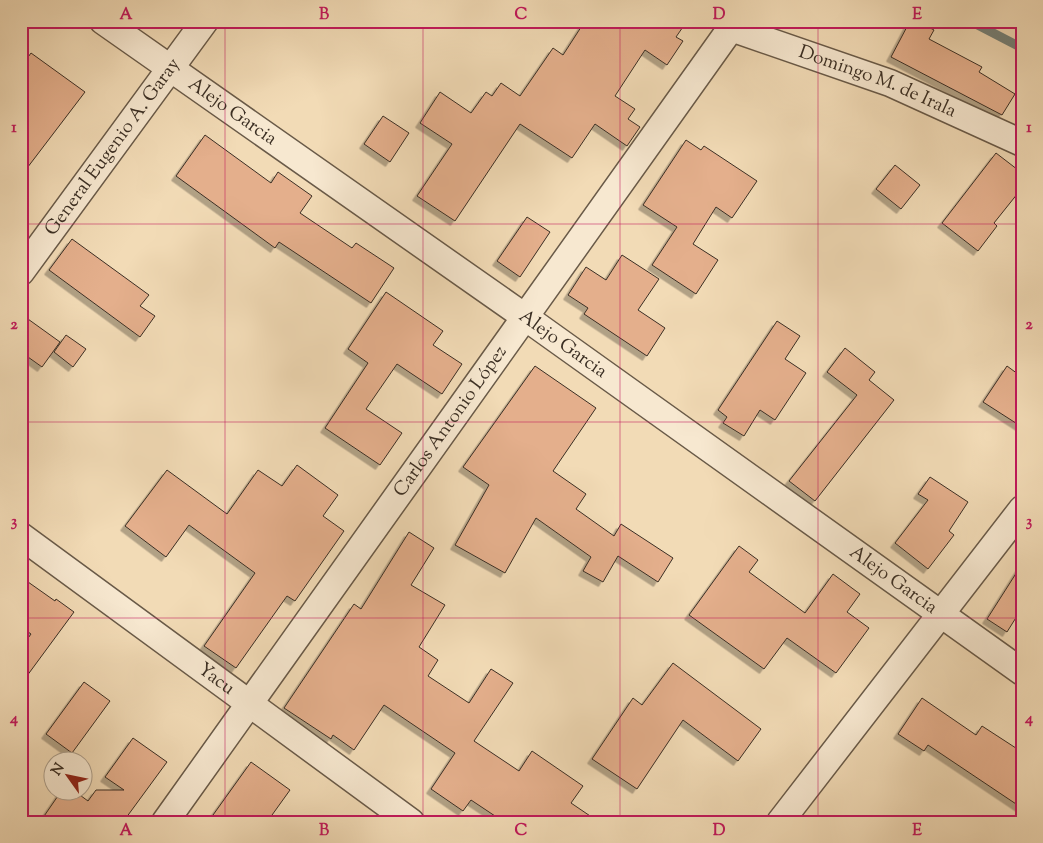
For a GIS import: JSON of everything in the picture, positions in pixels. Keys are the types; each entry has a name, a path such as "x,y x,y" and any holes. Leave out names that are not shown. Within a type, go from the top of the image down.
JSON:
{"street":[{"name":"Alejo Garcia","path":"103,21 525,317 1022,672"},
{"name":"General Eugenio A. Garay","path":"21,272 205,21"},
{"name":"Domingo M. de Irala","path":"734,25 890,84 1022,143"},
{"name":"Carlos Antonio López","path":"165,822 734,25"},
{"path":"780,822 1022,509"},
{"name":"Yacu","path":"21,536 411,822"}],"building":[{"path":"585,21 687,21 676,37 683,41 667,65 645,50 615,96 635,109 628,119 640,127 627,146 595,124 572,158 520,124 455,221 417,196 452,144 420,123 440,92 471,113 486,92 492,96 501,83 520,96 553,48 563,55"},
{"path":"910,21 917,21 934,30 929,39 982,67 979,72 1015,94 1002,115 891,57"},
{"path":"31,53 85,92 21,176 21,67"},
{"path":"383,116 409,133 390,162 364,144"},
{"path":"205,135 271,183 278,172 312,196 300,213 352,248 356,243 394,268 371,303 279,242 275,248 176,176"},
{"path":"686,140 701,150 704,146 757,181 732,218 716,207 693,244 718,260 696,294 652,265 677,227 643,205"},
{"path":"996,153 1022,173 1022,188 994,223 997,226 978,251 942,223"},
{"path":"895,165 920,185 901,209 876,189"},
{"path":"527,217 550,232 520,277 497,261"},
{"path":"72,239 149,295 140,306 155,316 140,337 49,270"},
{"path":"622,255 659,279 638,310 665,328 647,356 584,314 588,308 568,295 586,267 606,280"},
{"path":"386,292 443,331 433,345 462,364 442,394 397,364 366,409 402,433 380,465 325,428 368,363 348,349"},
{"path":"21,314 60,342 42,367 21,352"},
{"path":"777,321 800,336 785,359 806,373 775,420 760,410 744,436 723,423 727,417 718,410"},
{"path":"66,335 86,349 73,367 54,352"},
{"path":"845,348 875,372 869,380 894,400 815,501 789,481 857,395 827,372"},
{"path":"535,366 596,408 553,471 586,494 576,509 614,536 621,524 673,558 658,582 618,556 603,582 583,571 591,557 536,518 505,573 455,545 489,485 463,467"},
{"path":"1007,366 1022,377 1022,427 983,402"},
{"path":"297,465 338,495 323,516 344,531 295,601 287,596 236,668 204,646 255,573 189,525 166,557 125,526 167,470 227,514 258,470 282,486"},
{"path":"930,477 968,502 949,531 954,535 928,569 895,543 928,500 918,494"},
{"path":"409,532 434,548 411,585 445,605 419,647 438,660 428,676 469,703 491,669 513,683 474,741 519,771 532,751 583,786 571,803 599,822 504,822 471,800 463,811 431,789 455,753 384,705 354,750 333,735 331,739 284,708 354,604 361,609"},
{"path":"739,546 758,560 749,572 805,613 833,574 860,594 847,612 869,628 836,673 787,638 764,669 689,615"},
{"path":"1022,564 1022,608 1007,632 987,619"},
{"path":"21,577 74,612 21,684 21,648 31,634 21,627"},
{"path":"673,663 761,729 738,761 683,720 637,789 592,759 633,698 642,705"},
{"path":"84,682 110,701 74,750 68,750 46,734"},
{"path":"922,698 976,735 982,726 1022,752 1022,808 928,745 924,751 898,734"},
{"path":"133,738 167,762 123,822 40,822 55,800 88,801 92,800 92,796 96,790 124,790 105,777"},
{"path":"251,762 290,790 267,822 208,822"}],"waterway":[{"path":"970,21 1022,48"}]}
